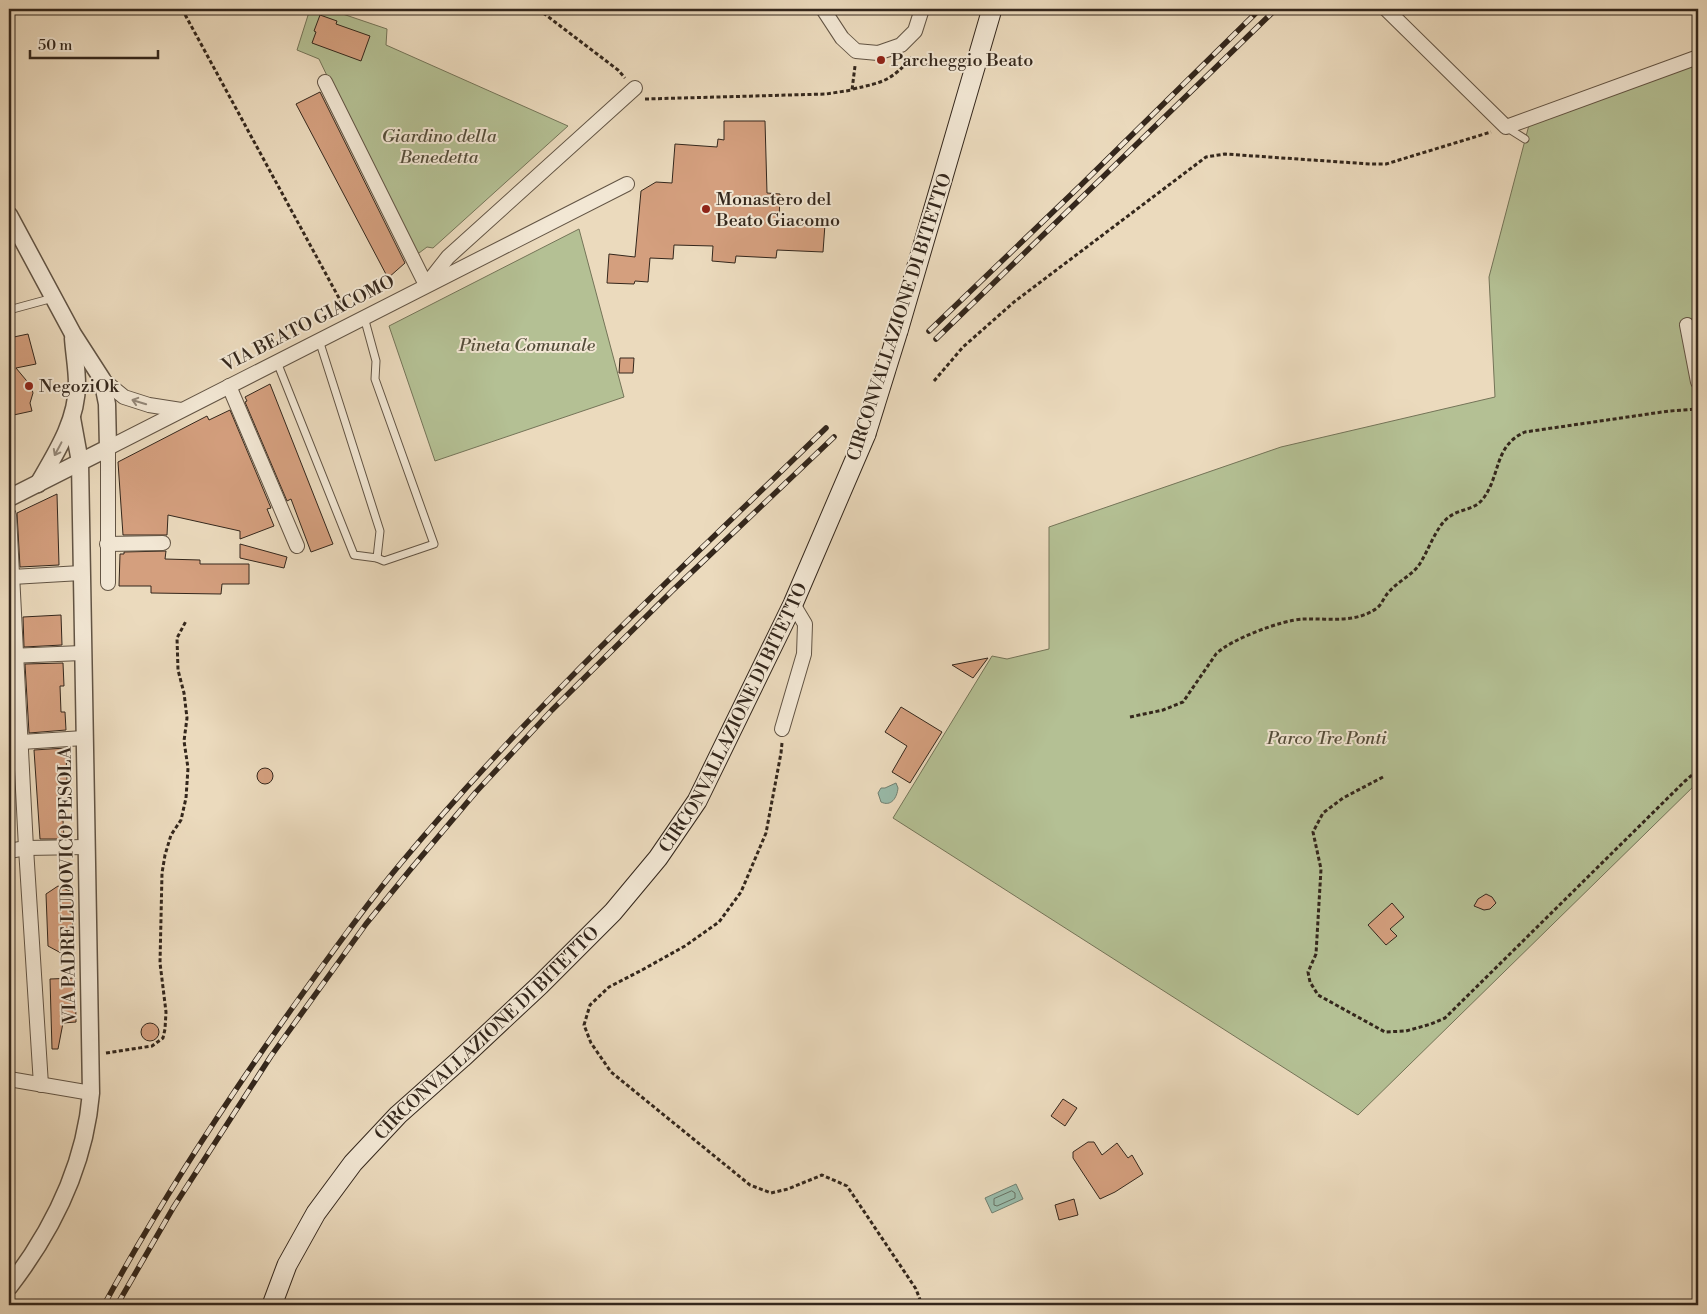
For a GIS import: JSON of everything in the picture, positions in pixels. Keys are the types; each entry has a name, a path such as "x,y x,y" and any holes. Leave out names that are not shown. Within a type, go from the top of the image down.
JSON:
{"main road":[{"name":"CIRCONVALLAZIONE DI BITETTO","path":"272,1305 288,1265 316,1213 353,1163 398,1115 554,972 613,912 658,858 697,801 793,604 866,434 992,9"}],"street":[{"path":"823,9 842,38 856,52 878,53 901,45 915,31 922,9"},
{"path":"1386,9 1506,127 1698,57"},
{"path":"325,82 426,285 448,257 635,88"},
{"name":"VIA BEATO GIACOMO","path":"9,498 626,184"},
{"path":"9,214 73,334 102,379 124,398 149,405 181,410"},
{"path":"1687,325 1698,382"},
{"path":"38,484 60,447 72,418 77,385 73,334"},
{"path":"102,379 107,404 108,583"},
{"path":"229,386 297,546"},
{"name":"VIA PADRE LUDOVICO PESOLA","path":"9,1286 24,1267 52,1223 67,1189 84,1140 89,1119 91,1093 80,462 72,418"},
{"path":"9,515 12,577 12,656 21,742 15,759 26,848 41,1085"},
{"path":"108,544 163,543"},
{"path":"12,577 81,573"},
{"path":"782,729 804,654 805,624 793,604"},
{"path":"12,656 82,653"},
{"path":"21,742 84,738"},
{"path":"9,851 26,848 86,846"},
{"path":"9,1079 91,1093"}],"lane":[{"path":"1506,127 1525,139"},
{"path":"9,310 53,298"},
{"path":"277,361 354,555 377,558 384,561 434,544 375,379 376,361 358,320"},
{"path":"319,340 380,531 377,558"}],"path":[{"path":"182,9 358,320"},
{"path":"538,9 618,70 646,100 826,94 852,90 856,52"},
{"path":"934,380 964,347 1014,302 1206,157 1224,154 1386,164 1506,127"},
{"path":"1130,717 1163,710 1182,702 1216,654 1234,642 1280,623 1305,619 1334,620 1353,618 1367,614 1378,607 1387,594 1420,564 1448,517 1480,503 1486,495 1506,446 1517,436 1525,432 1698,409"},
{"path":"90,1055 152,1046 163,1038 166,1029 166,1012 160,963 162,872 171,835 181,820 186,798 188,768 184,741 188,718 178,670 176,638 186,622"},
{"path":"782,729 781,753 766,833 741,892 719,922 684,946 609,987 590,1005 584,1026 592,1043 611,1072 750,1184 771,1193 788,1189 822,1175 847,1186 916,1289 922,1305"},
{"path":"1383,778 1343,798 1323,813 1313,832 1321,869 1316,954 1308,972 1310,982 1318,995 1385,1032 1406,1031 1445,1018 1698,770"}],"green space":[{"name":"Giardino della Benedetta","path":"310,9 328,9 387,29 386,45 568,126 433,248 427,247 419,253 411,251 319,59 297,50"},
{"name":"Parco Tre Ponti","path":"1698,64 1698,782 1358,1115 893,818 992,656 1007,659 1049,649 1049,527 1281,447 1495,397 1489,277 1529,125"},
{"name":"Pineta Comunale","path":"579,229 624,397 435,461 389,326"}],"water":[{"path":"896,783 898,788 893,801 888,803 881,802 878,793 881,788"},
{"path":"1016,1184 1023,1199 992,1213 985,1198"}],"building":[{"path":"320,15 337,21 336,24 370,36 361,61 312,43"},
{"path":"320,92 405,263 388,278 296,104"},
{"name":"Monastero del Beato Giacomo","path":"724,121 765,121 767,193 780,194 779,222 825,224 823,252 777,250 776,258 736,256 735,263 712,261 713,246 674,245 673,259 650,258 648,282 635,281 634,284 607,283 609,254 635,257 641,191 656,182 672,183 675,144 717,147 718,139 724,140"},
{"path":"28,334 36,364 16,368 31,386 33,393 30,403 32,411 9,416 9,338"},
{"path":"620,358 634,358 633,373 619,373"},
{"path":"270,384 333,544 311,552 291,499 287,501 245,402 247,401 245,397"},
{"path":"230,410 271,508 267,509 274,526 240,539 240,531 168,515 167,535 123,535 118,462 207,416 209,420"},
{"path":"57,494 59,565 20,567 17,513"},
{"path":"240,544 287,557 284,568 240,558"},
{"path":"166,551 165,559 200,560 200,564 249,564 249,584 222,584 221,594 151,593 151,586 119,586 120,554 124,554 124,552"},
{"path":"61,615 62,645 24,647 23,617"},
{"path":"988,658 973,678 952,665"},
{"path":"63,663 64,686 60,686 61,712 65,712 66,730 29,733 25,664"},
{"path":"901,707 942,732 910,783 892,772 907,746 885,732"},
{"path":"66,748 67,784 61,784 64,839 40,839 34,750"},
{"path":"262,768 268,768 273,773 271,782 262,784 257,779 257,773"},
{"path":"58,886 72,892 73,944 61,953 48,946 46,894"},
{"path":"1486,894 1492,897 1496,903 1490,909 1484,910 1474,906 1478,899"},
{"path":"1392,903 1404,917 1390,929 1397,936 1386,945 1368,925"},
{"path":"75,978 76,1022 63,1023 58,1049 52,1049 50,979"},
{"path":"150,1023 156,1026 159,1032 156,1038 150,1041 144,1038 141,1032 144,1026"},
{"path":"1063,1099 1077,1108 1065,1126 1051,1116"},
{"path":"1088,1142 1094,1142 1102,1155 1117,1143 1128,1158 1132,1155 1143,1174 1100,1199 1073,1158 1073,1152"},
{"path":"1074,1199 1078,1215 1059,1220 1055,1205"}],"railway":[{"path":"929,331 1260,9"},
{"path":"936,339 1276,9"},
{"path":"104,1305 172,1188 221,1112 310,983 387,880 451,805 554,694 662,586 826,428"},
{"path":"117,1305 173,1208 271,1056 366,924 410,870 476,792 552,710 672,591 834,437"}],"place":[{"name":"Parcheggio Beato","path":"881,60"},
{"name":"Monastero del Beato Giacomo","path":"706,209"},
{"name":"NegoziOk","path":"29,386"}]}
